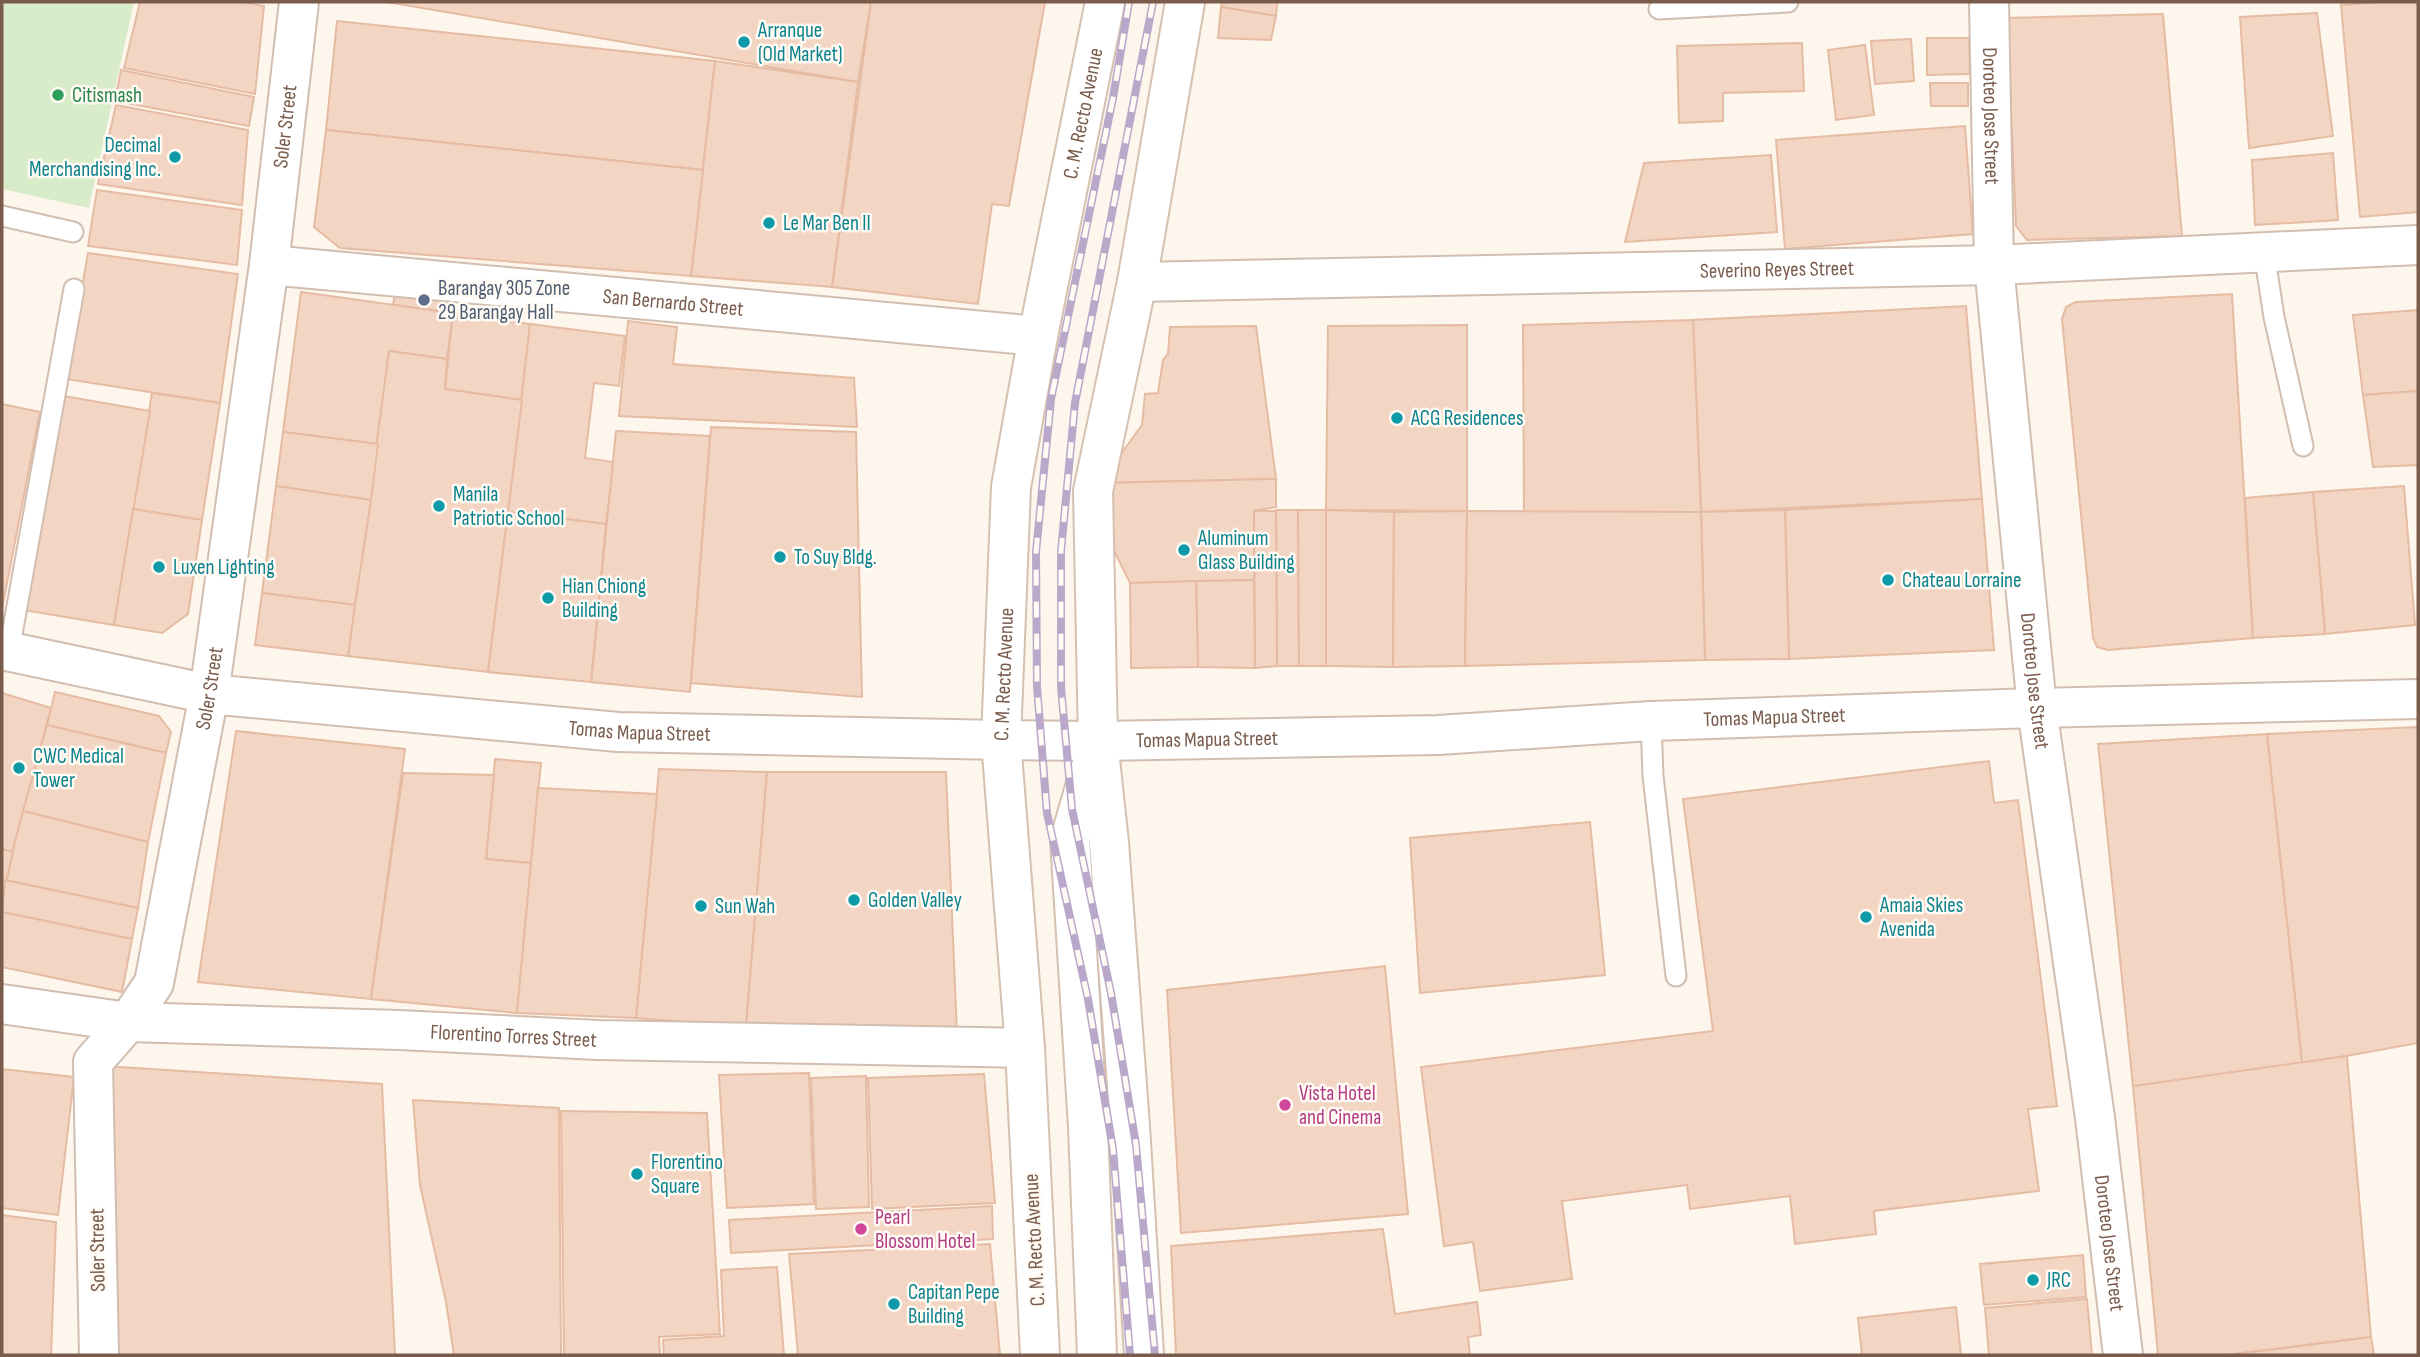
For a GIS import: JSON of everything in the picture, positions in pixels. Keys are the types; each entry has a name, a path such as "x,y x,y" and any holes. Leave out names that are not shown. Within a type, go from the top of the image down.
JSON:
{"street":[{"name":"Soler Street","path":"99,1355 93,1062 128,1022 154,984 209,694 269,265 299,2"},
{"name":"C. M. Recto Avenue","path":"1040,1355 1025,1048 1001,740 1011,487 1038,336 1105,2"},
{"path":"1144,1355 1109,843 1098,741 1093,491 1137,282 1185,2"},
{"name":"Doroteo Jose Street","path":"1989,2 1994,265 2037,708 2095,1118 2123,1355"},
{"name":"Severino Reyes Street","path":"1137,282 1994,265 2418,244"},
{"name":"San Bernardo Street","path":"269,265 1038,336"},
{"name":"Tomas Mapua Street","path":"6,651 209,694 618,732 1001,740 1098,741 1438,735 1651,721 2418,699"},
{"path":"1097,1355 1088,1128 1070,839 1098,741"},
{"name":"Florentino Torres Street","path":"2,1004 128,1022 399,1030 597,1041 1025,1048"}],"lane":[{"path":"1659,9 1788,2"},
{"path":"2,216 74,232"},
{"path":"2264,252 2274,317 2303,446"},
{"path":"6,651 74,289"},
{"path":"1651,721 1653,776 1676,976"}],"green space":[{"name":"Citismash","path":"2,2 134,2 89,208 2,189"}],"building":[{"path":"140,2 242,2 264,6 255,94 124,68"},
{"name":"Arranque (Old Market)","path":"387,2 871,2 858,82"},
{"path":"871,2 1045,2 1009,206 992,204 978,304 832,287"},
{"path":"1222,2 1277,2 1276,16 1221,7"},
{"path":"2418,2 2418,212 2360,217 2341,5"},
{"path":"1221,7 1276,16 1271,40 1218,38"},
{"path":"2317,13 2333,136 2249,148 2240,17"},
{"path":"2163,14 2182,236 2027,240 2016,226 2007,18"},
{"path":"337,21 715,61 703,170 326,130"},
{"path":"1927,38 1969,38 1970,74 1927,75"},
{"path":"1911,39 1914,81 1875,84 1871,41"},
{"path":"1802,43 1804,91 1723,93 1723,121 1679,123 1677,46"},
{"path":"1865,45 1874,115 1836,120 1828,50"},
{"name":"Le Mar Ben II","path":"715,61 858,82 832,287 691,276"},
{"path":"121,70 254,97 249,126 115,101"},
{"path":"1930,83 1968,83 1968,106 1931,106"},
{"name":"Decimal Merchandising Inc.","path":"116,105 248,130 242,205 98,184"},
{"path":"1965,126 1973,234 1785,249 1776,140"},
{"path":"326,130 703,170 691,276 340,248 314,227"},
{"path":"2333,153 2338,220 2255,225 2252,160"},
{"path":"1771,155 1777,232 1625,242 1644,163"},
{"path":"97,190 242,210 237,265 88,246"},
{"path":"88,253 238,274 220,403 66,379"},
{"name":"Barangay 305 Zone 29 Barangay Hall","path":"396,287 455,295 453,313 393,305"},
{"path":"301,292 453,313 447,359 389,351 378,444 283,432"},
{"path":"2232,294 2253,638 2108,650 2097,647 2093,638 2062,319 2066,307 2076,302"},
{"path":"1966,306 1982,499 1701,512 1693,320"},
{"path":"2418,310 2418,391 2363,395 2353,315"},
{"path":"453,313 530,324 522,400 445,389"},
{"path":"1693,320 1701,512 1524,512 1523,325"},
{"path":"628,321 677,327 673,364 854,378 857,427 619,416"},
{"path":"530,324 625,336 619,386 594,383 585,458 614,462 606,524 508,512"},
{"name":"ACG Residences","path":"1467,325 1467,511 1326,510 1328,326"},
{"path":"1256,326 1276,479 1100,483 1142,425 1145,394 1158,393 1163,360 1168,354 1170,327"},
{"name":"Manila Patriotic School","path":"389,351 447,359 445,389 522,400 488,672 348,656"},
{"path":"2418,391 2418,465 2373,467 2363,395"},
{"path":"152,393 220,403 202,520 133,509"},
{"path":"58,395 150,411 114,625 23,610"},
{"path":"2,404 40,412 2,609"},
{"name":"To Suy Bldg.","path":"711,427 856,432 862,697 691,683"},
{"path":"616,431 710,436 690,692 591,682"},
{"path":"283,432 378,444 371,500 276,486"},
{"name":"Aluminum Glass Building","path":"1276,479 1276,507 1254,511 1254,580 1130,583 1099,520 1100,483"},
{"path":"276,486 371,500 355,605 262,593"},
{"path":"2404,486 2415,625 2325,634 2313,492"},
{"path":"2313,492 2325,634 2253,638 2245,498"},
{"name":"Chateau Lorraine","path":"1982,499 1994,650 1789,659 1785,510"},
{"name":"Luxen Lighting","path":"133,509 202,520 188,614 162,633 114,625"},
{"path":"1276,510 1298,510 1299,666 1277,666"},
{"path":"1298,510 1326,510 1326,666 1299,666"},
{"path":"1326,510 1394,512 1393,667 1326,666"},
{"path":"1785,510 1789,659 1705,660 1701,512"},
{"path":"1254,511 1276,511 1277,666 1255,668"},
{"path":"1467,511 1465,666 1393,667 1394,512"},
{"path":"1467,511 1701,512 1705,660 1465,666"},
{"name":"Hian Chiong Building","path":"508,512 606,524 591,682 488,672"},
{"path":"1254,580 1255,668 1198,667 1196,581"},
{"path":"1196,581 1198,667 1131,668 1130,583"},
{"path":"262,593 355,605 348,656 255,645"},
{"path":"55,692 159,716 171,732 166,753 47,725"},
{"name":"CWC Medical Tower","path":"2,693 51,708 13,852 2,849"},
{"path":"47,725 166,753 148,842 23,811"},
{"path":"2418,727 2418,1043 2302,1064 2267,734"},
{"path":"236,731 405,749 371,999 198,982"},
{"path":"2267,734 2302,1064 2133,1086 2098,744"},
{"path":"495,759 541,763 531,863 486,859"},
{"name":"Amaia Skies Avenida","path":"1989,761 1994,803 2018,800 2057,1106 2028,1109 2039,1191 1874,1211 1876,1234 1795,1244 1790,1196 1690,1209 1687,1185 1562,1201 1572,1279 1480,1291 1473,1242 1444,1246 1421,1067 1713,1031 1683,799"},
{"name":"Sun Wah","path":"659,769 767,772 746,1027 636,1018"},
{"name":"Golden Valley","path":"767,772 946,772 957,1034 746,1027"},
{"path":"403,773 494,775 486,859 531,863 517,1013 371,999"},
{"path":"538,788 657,794 636,1018 517,1013"},
{"path":"23,811 148,842 138,908 5,880"},
{"path":"1590,822 1605,975 1420,993 1410,838"},
{"path":"2,849 13,852 2,900"},
{"path":"5,880 138,908 132,939 2,912"},
{"path":"2,912 132,939 122,992 2,967"},
{"name":"Vista Hotel and Cinema","path":"1385,966 1408,1214 1181,1233 1167,990"},
{"path":"2347,1056 2371,1337 2226,1355 2158,1355 2133,1086"},
{"path":"104,1066 382,1084 395,1355 111,1355"},
{"path":"2,1069 74,1077 58,1215 2,1208"},
{"path":"809,1073 814,1204 727,1208 719,1075"},
{"path":"984,1074 995,1203 872,1209 868,1078"},
{"path":"866,1076 869,1207 816,1209 811,1078"},
{"path":"413,1100 559,1108 561,1355 454,1355 446,1302 420,1185"},
{"name":"Florentino Square","path":"561,1111 707,1113 720,1334 659,1337 660,1355 564,1355"},
{"name":"Pearl Blossom Hotel","path":"992,1206 993,1239 731,1253 729,1220"},
{"path":"2,1215 56,1222 51,1355 2,1355"},
{"path":"1383,1229 1395,1314 1477,1302 1481,1335 1468,1337 1470,1355 1176,1355 1171,1246"},
{"name":"Capitan Pepe Building","path":"990,1244 1000,1355 798,1355 789,1254"},
{"name":"JRC","path":"2083,1255 2086,1297 1984,1305 1980,1264"},
{"path":"777,1267 784,1355 664,1355 663,1340 724,1336 721,1270"},
{"path":"2087,1299 2092,1355 1989,1355 1985,1308"},
{"path":"1956,1307 1961,1355 1862,1355 1858,1318"},
{"path":"2371,1337 2374,1355 2229,1355"}],"railway":[{"path":"1129,2 1113,98 1051,399 1036,552 1037,687 1047,813 1088,999 1113,1149 1130,1355"},
{"path":"1153,2 1075,403 1061,551 1061,687 1072,809 1111,993 1136,1145 1155,1355"}],"place":[{"name":"Arranque (Old Market)","path":"744,42"},
{"name":"Citismash","path":"58,95"},
{"name":"Decimal Merchandising Inc.","path":"175,157"},
{"name":"Le Mar Ben II","path":"769,223"},
{"name":"Barangay 305 Zone 29 Barangay Hall","path":"424,300"},
{"name":"ACG Residences","path":"1397,418"},
{"name":"Manila Patriotic School","path":"439,506"},
{"name":"Aluminum Glass Building","path":"1184,550"},
{"name":"To Suy Bldg.","path":"780,557"},
{"name":"Luxen Lighting","path":"159,567"},
{"name":"Chateau Lorraine","path":"1888,580"},
{"name":"Hian Chiong Building","path":"548,598"},
{"name":"CWC Medical Tower","path":"19,768"},
{"name":"Golden Valley","path":"854,900"},
{"name":"Sun Wah","path":"701,906"},
{"name":"Amaia Skies Avenida","path":"1866,917"},
{"name":"Vista Hotel and Cinema","path":"1285,1105"},
{"name":"Florentino Square","path":"637,1174"},
{"name":"Pearl Blossom Hotel","path":"861,1229"},
{"name":"JRC","path":"2033,1280"},
{"name":"Capitan Pepe Building","path":"894,1304"}]}
